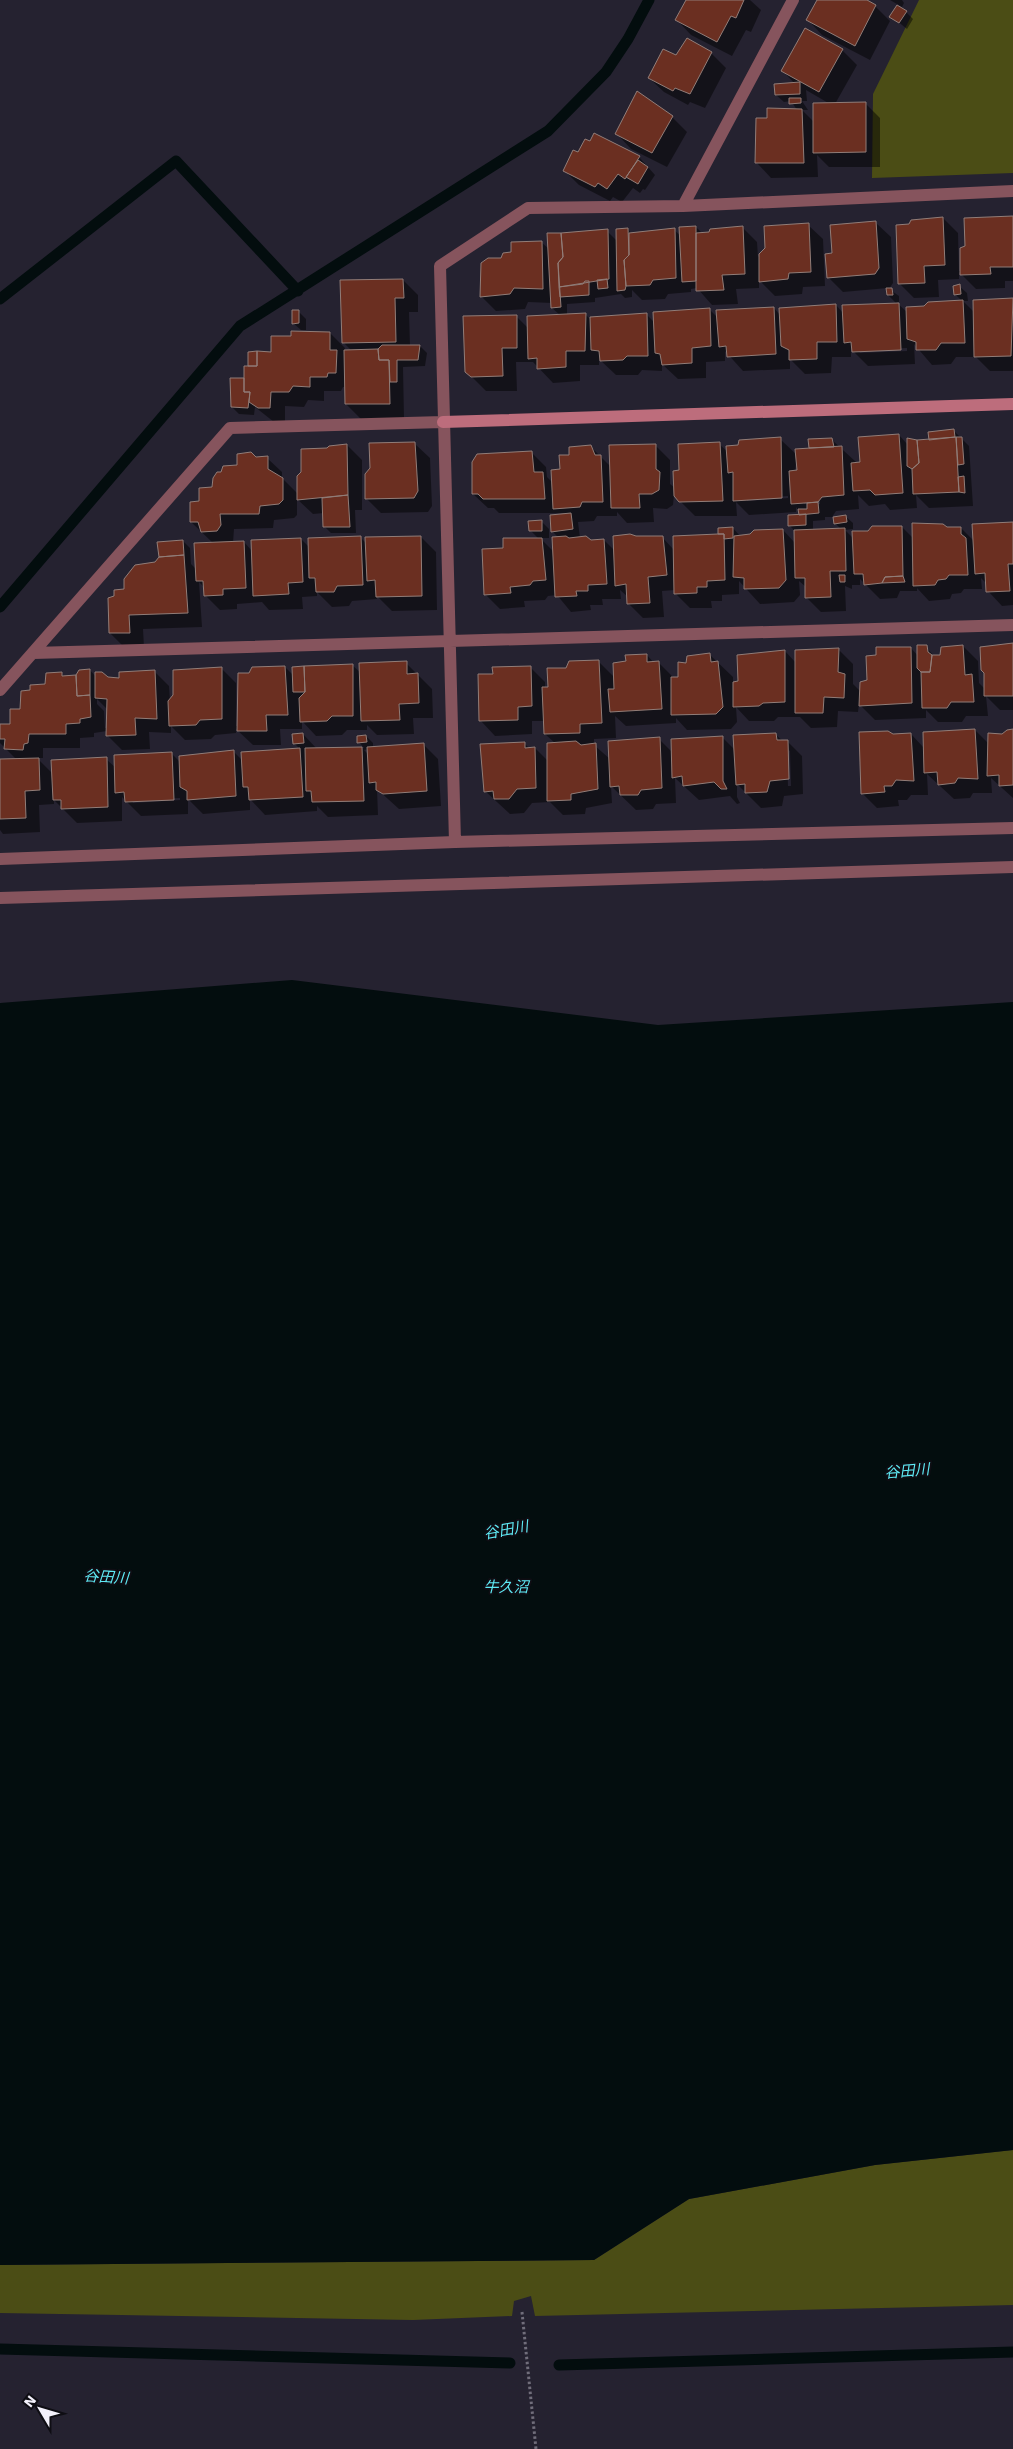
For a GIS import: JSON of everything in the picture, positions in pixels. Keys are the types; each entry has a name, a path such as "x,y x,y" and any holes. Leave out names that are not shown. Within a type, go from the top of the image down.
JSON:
{"street":[{"path":"682,206 793,0"},
{"path":"456,842 440,266 528,208 682,206 1013,192"},
{"path":"0,690 230,428 1013,404"},
{"path":"33,653 1013,625"},
{"path":"0,859 456,842 1013,828"},
{"path":"0,898 1013,867"}],"path":[{"path":"522,2312 536,2449"}],"shaded area":[{"path":"919,0 1013,0 1013,173 872,178 873,94"},
{"path":"1013,2150 1013,2305 535,2316 531,2296 514,2301 512,2316 413,2320 0,2313 0,2265 594,2260 689,2199 875,2165"}],"water":[{"name":"牛久沼","path":"292,980 658,1025 1013,1002 1013,2150 875,2165 689,2199 594,2260 0,2265 0,1003"}],"building":[{"path":"686,0 744,0 736,18 731,16 717,42 675,20"},
{"path":"817,0 867,0 876,5 855,46 806,20"},
{"path":"897,5 907,11 899,23 889,17"},
{"path":"805,28 843,49 819,92 781,71"},
{"path":"687,38 712,52 690,94 675,88 673,91 648,78 663,49 676,55"},
{"path":"800,82 800,94 775,95 774,84"},
{"path":"637,91 673,116 652,153 615,134"},
{"path":"789,98 801,98 801,103 789,104"},
{"path":"866,102 866,152 813,153 813,103"},
{"path":"767,108 802,109 804,163 755,163 756,118 767,118"},
{"path":"594,133 640,156 625,179 618,174 607,189 598,183 595,187 563,171 573,150 578,152 585,139 590,141"},
{"path":"638,160 648,167 638,184 626,177"},
{"path":"1013,216 1013,267 990,267 991,274 960,275 960,248 965,246 964,218"},
{"path":"943,217 945,265 924,266 925,283 898,284 896,225 909,224 911,220"},
{"path":"876,221 879,268 875,274 827,278 825,254 832,253 830,225"},
{"path":"809,223 811,272 789,273 788,279 759,282 759,254 765,248 764,226"},
{"path":"696,226 696,281 682,282 679,227"},
{"path":"743,226 745,274 722,275 724,290 696,291 696,233 709,232 710,229"},
{"path":"628,228 629,255 624,260 626,286 625,290 617,291 616,229"},
{"path":"675,228 676,278 653,280 650,285 626,286 624,260 629,255 629,233"},
{"path":"608,229 609,279 559,287 558,263 563,257 561,233"},
{"path":"547,233 561,233 563,257 558,263 561,307 551,308"},
{"path":"542,241 543,289 514,288 510,294 480,297 481,263 488,258 501,258 503,253 511,252 511,242"},
{"path":"403,279 404,298 395,298 396,342 342,343 340,280"},
{"path":"607,279 608,288 598,289 597,280"},
{"path":"585,281 589,281 589,295 560,297 559,287 583,284"},
{"path":"960,284 961,294 954,295 953,286"},
{"path":"886,288 892,288 893,295 887,295"},
{"path":"1013,298 1011,356 974,357 973,300"},
{"path":"963,300 965,343 941,343 936,350 916,350 916,342 907,339 906,307 924,306 928,302"},
{"path":"899,303 901,350 852,352 851,342 844,343 842,305"},
{"path":"836,304 837,342 817,342 817,359 789,360 789,350 781,346 779,308"},
{"path":"774,307 776,354 727,357 726,346 719,347 716,310"},
{"path":"710,308 711,346 692,348 692,363 662,365 660,354 655,353 653,312"},
{"path":"292,310 299,310 299,323 292,324"},
{"path":"586,313 585,351 566,351 566,367 537,369 537,358 528,359 527,316"},
{"path":"647,313 648,356 627,356 623,360 600,361 599,351 591,350 590,317"},
{"path":"517,315 517,348 502,348 503,376 471,377 465,372 463,316"},
{"path":"291,331 330,332 330,350 337,350 336,373 328,373 327,377 310,377 310,387 293,386 289,392 271,392 270,408 258,408 249,402 250,392 244,392 244,366 257,366 257,351 271,352 271,336 291,336"},
{"path":"382,345 420,345 418,360 397,360 397,382 390,382 389,360 379,360 378,349"},
{"path":"378,349 379,360 389,360 390,404 345,404 344,350"},
{"path":"257,351 257,366 248,366 248,352"},
{"path":"230,378 244,378 244,392 250,392 248,408 231,407"},
{"path":"954,429 955,437 929,440 928,432"},
{"path":"899,434 903,493 875,495 870,490 853,491 851,463 860,462 858,437"},
{"path":"781,437 782,498 733,501 733,472 728,473 726,446 738,445 739,440"},
{"path":"956,437 959,492 913,494 912,469 919,463 917,440"},
{"path":"956,437 962,437 964,464 958,465"},
{"path":"832,438 834,447 809,448 808,439"},
{"path":"907,438 917,440 919,463 912,469 907,466"},
{"path":"415,442 418,491 414,498 365,499 365,474 370,468 369,443"},
{"path":"720,442 723,501 679,502 674,496 673,471 679,470 678,444"},
{"path":"347,444 348,495 297,500 297,476 301,472 301,449 327,448 329,446"},
{"path":"656,444 656,469 660,472 659,490 652,494 639,494 640,508 611,508 609,445"},
{"path":"591,445 595,455 601,455 603,502 582,502 580,507 553,509 551,470 560,469 559,455 569,455 569,447"},
{"path":"842,446 844,495 822,497 818,502 791,504 789,471 797,470 795,449"},
{"path":"532,451 534,472 543,472 545,499 483,499 478,494 472,494 472,462 477,454"},
{"path":"251,452 256,457 268,456 268,469 283,478 283,500 279,504 260,506 259,514 220,514 221,525 217,531 201,532 198,522 190,522 190,502 199,501 199,488 212,487 213,478 217,472 221,472 223,466 237,465 237,454"},
{"path":"964,476 965,493 959,492 958,477"},
{"path":"348,495 350,527 323,527 322,498"},
{"path":"818,502 819,513 799,515 798,509 807,509 807,503"},
{"path":"571,513 573,529 551,532 550,515"},
{"path":"806,514 806,525 788,526 788,515"},
{"path":"846,515 847,522 834,524 833,517"},
{"path":"542,520 542,531 529,531 528,521"},
{"path":"1013,522 1013,564 1008,564 1010,591 986,592 985,573 975,574 972,524"},
{"path":"912,523 943,524 947,527 961,527 961,534 966,538 968,575 949,575 946,579 938,580 935,585 913,586"},
{"path":"872,526 902,526 903,576 885,577 882,583 864,585 863,574 854,574 852,531 868,531"},
{"path":"733,527 733,538 724,539 724,534 718,534 718,528"},
{"path":"845,528 846,571 830,571 831,597 805,598 805,578 795,578 794,530"},
{"path":"783,529 786,580 779,588 744,589 744,578 733,577 734,536 750,534 754,530"},
{"path":"630,534 636,536 663,536 667,575 648,577 650,603 627,604 626,584 615,586 613,536"},
{"path":"724,534 725,580 707,581 707,587 697,587 697,593 674,594 673,536"},
{"path":"361,536 363,585 337,586 334,592 316,592 315,578 309,578 308,538"},
{"path":"421,536 422,596 376,597 375,580 367,581 365,537"},
{"path":"566,536 569,538 586,536 591,540 604,539 607,584 588,585 588,591 576,591 577,596 555,597 552,537"},
{"path":"301,538 303,582 288,583 289,594 253,596 251,540"},
{"path":"503,538 542,538 546,580 533,581 530,585 510,587 511,593 484,595 482,549 503,548"},
{"path":"183,540 184,555 159,557 157,542"},
{"path":"244,541 246,588 223,589 223,595 204,596 203,581 196,581 194,543"},
{"path":"184,555 188,613 129,615 130,633 109,633 108,598 114,596 114,590 124,589 124,579 135,565 155,562 159,557"},
{"path":"839,575 845,575 845,582 840,582"},
{"path":"903,576 905,582 882,583 885,577"},
{"path":"1013,643 1013,696 984,696 984,673 981,670 980,647"},
{"path":"917,645 927,645 928,652 932,655 930,672 921,672 917,668"},
{"path":"963,645 965,675 972,674 974,702 951,702 947,708 922,708 921,672 930,672 932,655 940,655 941,647"},
{"path":"876,647 911,647 912,703 859,706 860,682 867,680 866,656 876,655"},
{"path":"839,648 838,672 845,674 844,698 824,697 823,713 795,713 795,650"},
{"path":"785,650 785,702 733,707 733,682 738,681 737,655"},
{"path":"710,653 711,662 718,661 723,707 716,714 671,715 671,677 678,677 678,662 686,663 687,656"},
{"path":"647,654 647,662 659,661 662,709 610,712 608,689 614,689 613,663 626,661 625,655"},
{"path":"599,660 602,723 580,724 580,733 544,734 542,687 548,687 547,668 566,668 569,661"},
{"path":"407,661 407,674 418,673 419,703 399,704 400,720 361,721 359,663"},
{"path":"353,664 353,716 332,716 327,721 300,722 299,698 305,692 304,666"},
{"path":"285,666 288,715 266,715 267,731 237,731 238,673 249,673 252,667"},
{"path":"304,666 305,692 293,692 292,667"},
{"path":"531,666 532,706 518,707 518,720 479,721 478,674 493,674 492,667"},
{"path":"222,667 222,719 200,720 196,725 169,726 168,701 173,695 173,670"},
{"path":"90,669 90,695 77,696 76,675 79,670"},
{"path":"155,670 157,719 135,718 136,735 106,736 107,699 95,698 95,672 102,672 108,677 119,678 119,672"},
{"path":"62,672 62,676 76,675 77,696 90,695 91,717 80,719 80,723 66,724 66,734 29,734 28,743 24,744 23,750 4,749 5,739 0,739 0,724 10,724 10,709 20,709 21,691 30,690 30,685 45,684 46,673"},
{"path":"975,729 978,779 958,778 955,783 938,785 937,772 924,773 923,732"},
{"path":"1013,729 1013,785 999,786 999,775 987,776 988,733 1002,734 1007,730"},
{"path":"888,731 893,734 911,733 914,781 896,780 892,786 884,786 885,792 861,794 859,732"},
{"path":"303,733 304,743 293,744 292,734"},
{"path":"776,733 777,740 788,740 789,779 770,781 767,792 745,793 745,784 736,785 733,735"},
{"path":"366,735 367,742 357,743 357,736"},
{"path":"723,736 723,781 727,789 721,789 714,782 683,786 682,776 672,778 671,739"},
{"path":"660,737 662,788 641,790 638,795 620,795 619,786 610,787 608,741"},
{"path":"576,741 581,745 596,743 598,789 571,794 571,800 547,801 547,743"},
{"path":"525,742 525,748 535,747 536,788 517,789 509,799 494,799 493,791 484,792 480,744"},
{"path":"424,743 427,791 383,794 376,790 376,782 369,783 367,747"},
{"path":"362,747 364,801 312,802 311,791 306,791 305,748"},
{"path":"300,748 303,797 249,800 248,787 243,787 241,752"},
{"path":"234,750 236,796 187,800 187,791 180,787 179,756"},
{"path":"172,752 174,800 125,802 124,792 115,793 114,755"},
{"path":"107,757 108,807 61,809 61,800 53,800 51,760"},
{"path":"39,758 40,790 25,791 26,818 0,819 0,759"}],"waterway":[{"path":"0,607 240,326 548,131 606,72 628,39 649,0"},
{"path":"0,299 176,161 298,291"},
{"path":"0,2349 510,2363"},
{"path":"559,2365 1013,2352"}],"water label":[{"name":"谷田川","path":"907,1471"},
{"name":"谷田川","path":"506,1530"},
{"name":"谷田川","path":"106,1577"}]}
